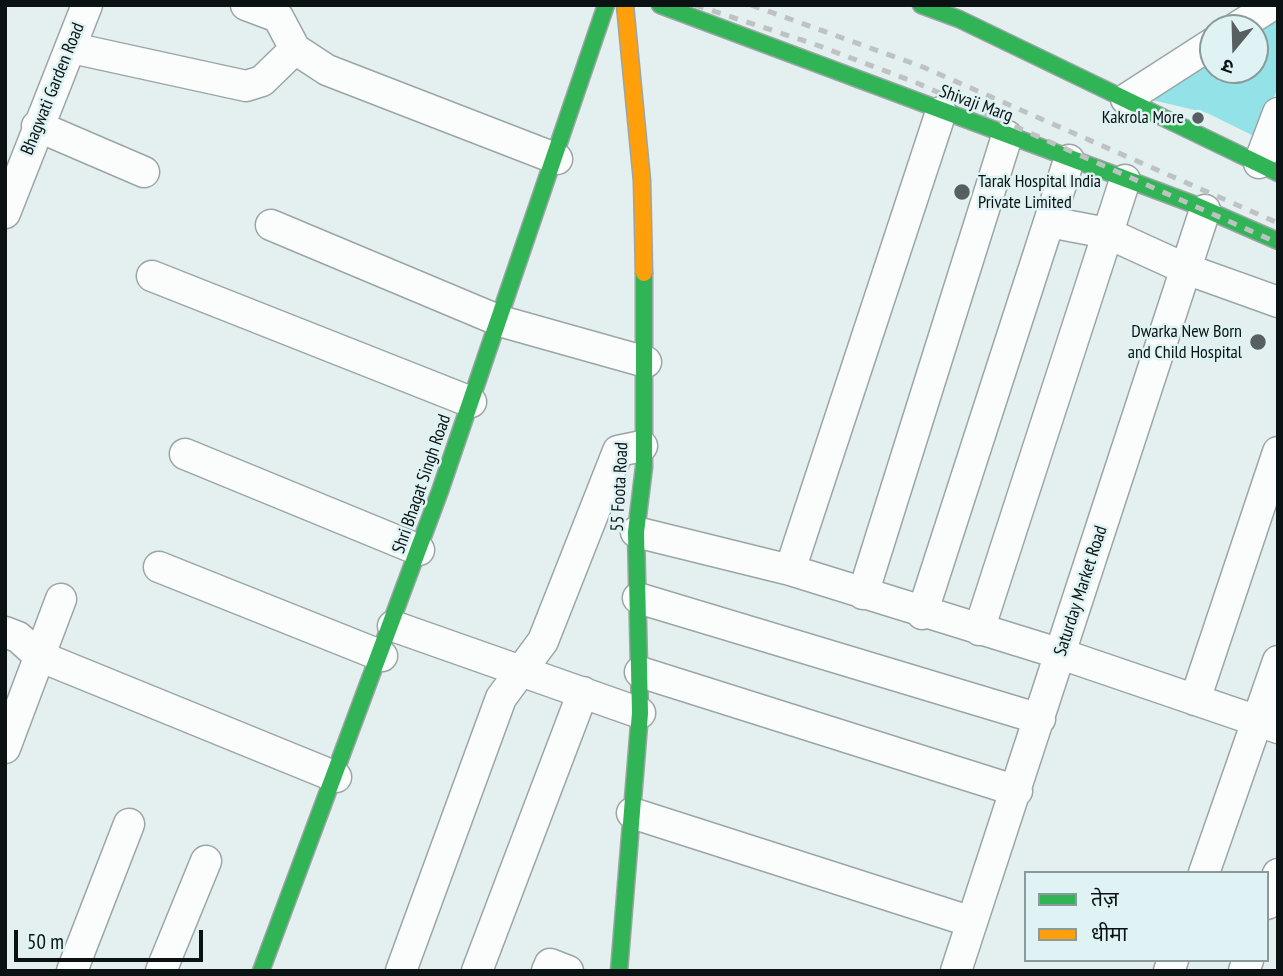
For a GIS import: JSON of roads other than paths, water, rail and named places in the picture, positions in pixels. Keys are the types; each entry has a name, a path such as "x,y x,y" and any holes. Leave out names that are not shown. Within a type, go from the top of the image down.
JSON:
{"street":[{"name":"Bhagwati Garden Road","path":"5,213 37,126 72,48 87,5"},
{"path":"246,5 278,17 295,49 327,70 557,159"},
{"name":"Shri Bhagat Singh Road","path":"261,971 393,626 557,159 606,5"},
{"name":"55 Foota Road","path":"619,971 640,713 636,532 644,467 642,446 646,362 642,181 625,5"},
{"name":"Shivaji Marg","path":"660,5 1205,210 1278,241"},
{"path":"921,5 959,19 1268,168 1278,113"},
{"path":"959,19 974,5"},
{"path":"72,48 246,86 269,76 295,49"},
{"path":"1126,99 1199,52"},
{"path":"790,570 941,112"},
{"path":"37,126 144,172"},
{"path":"863,594 1007,136"},
{"path":"922,614 1069,160"},
{"path":"979,630 1125,180"},
{"name":"Saturday Market Road","path":"956,971 1205,210"},
{"path":"1049,222 1107,233 1186,269 1278,303"},
{"path":"271,225 500,321 646,362"},
{"path":"152,276 471,402"},
{"path":"401,971 500,698 543,640 618,451 642,446"},
{"path":"1195,700 1278,452"},
{"path":"185,454 419,550"},
{"path":"636,532 790,570 922,614 1061,654 1267,725"},
{"path":"159,567 382,656"},
{"path":"638,598 1040,719"},
{"path":"5,748 61,599"},
{"path":"393,626 640,713"},
{"path":"5,632 18,637 39,656 336,777"},
{"path":"1204,871 1267,725 1278,661"},
{"path":"640,672 1017,791"},
{"path":"477,971 583,692"},
{"path":"632,813 971,922"},
{"path":"72,971 129,824"},
{"path":"161,971 206,861"},
{"path":"1269,899 1278,874"},
{"path":"547,971 550,964 568,971"}],"railway":[{"path":"695,5 814,44 917,83 1278,243"},
{"path":"751,5 923,67 1278,223"}],"place":[{"name":"Kakrola More","path":"1198,118"},
{"name":"Tarak Hospital India Private Limited","path":"962,192"},
{"name":"Dwarka New Born and Child Hospital","path":"1258,342"}]}
